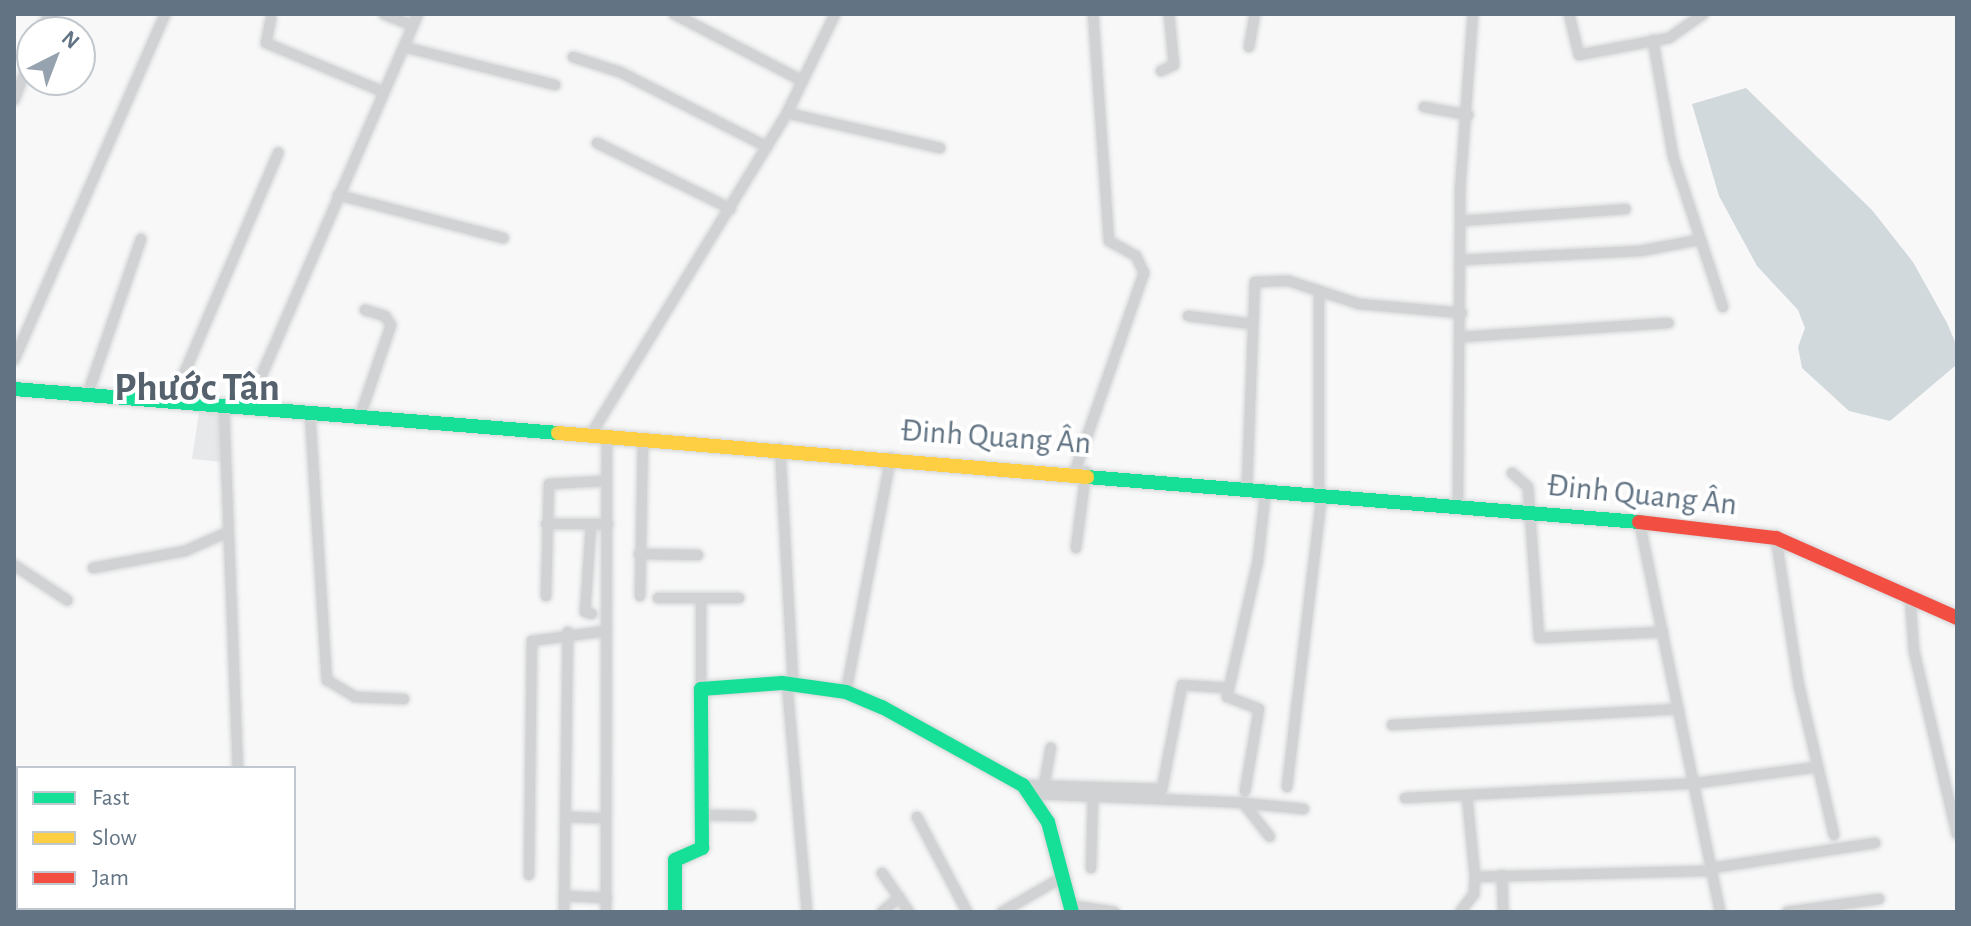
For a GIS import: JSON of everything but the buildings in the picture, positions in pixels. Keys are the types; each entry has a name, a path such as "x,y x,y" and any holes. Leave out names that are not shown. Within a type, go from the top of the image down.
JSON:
{"street":[{"path":"14,360 165,14"},
{"path":"384,14 413,26"},
{"path":"247,409 418,14"},
{"path":"674,14 801,80"},
{"path":"590,436 787,113 835,14"},
{"path":"1076,548 1081,472 1144,273 1136,256 1109,241 1093,14"},
{"path":"1161,71 1174,65 1169,14"},
{"path":"1249,47 1255,14"},
{"path":"1458,506 1462,337 1460,221 1473,14"},
{"path":"1569,14 1579,55 1687,30 1703,14"},
{"path":"271,18 266,43 384,92"},
{"path":"1653,40 1673,156 1698,240 1723,307"},
{"path":"404,47 555,85"},
{"path":"573,57 620,72 767,147"},
{"path":"1424,107 1468,115"},
{"path":"787,113 940,148"},
{"path":"597,143 731,209"},
{"path":"172,402 278,153"},
{"path":"338,195 503,238"},
{"path":"1460,221 1626,209"},
{"path":"87,396 141,239"},
{"path":"1461,260 1640,251 1698,240"},
{"path":"1247,487 1255,282 1265,278 1359,304 1462,313"},
{"path":"1287,787 1321,493 1319,291"},
{"path":"360,416 391,325 385,316 365,310"},
{"path":"1188,316 1251,324"},
{"path":"1462,337 1669,323"},
{"name":"Đinh Quang Ân","path":"14,389 224,408 1081,472 1639,520 1776,538 1957,618"},
{"path":"224,408 238,766"},
{"path":"310,413 327,680 355,697 404,699"},
{"path":"606,912 607,437"},
{"path":"640,596 643,440"},
{"path":"780,448 790,683 807,912"},
{"path":"846,692 891,457"},
{"path":"1512,473 1526,483 1539,638 1663,632"},
{"path":"546,596 549,484 605,481"},
{"path":"1245,791 1259,709 1228,699 1255,573 1266,488"},
{"path":"1639,520 1697,783 1720,912"},
{"path":"546,524 608,524"},
{"path":"591,525 585,612 592,614"},
{"path":"93,568 185,551 228,532"},
{"path":"1776,538 1818,767 1834,835"},
{"path":"639,554 698,555"},
{"path":"14,565 67,600"},
{"path":"1910,597 1914,651 1957,834"},
{"path":"658,598 739,598"},
{"path":"675,912 675,860 701,851 701,599"},
{"path":"529,875 531,645 536,638 568,632 606,631"},
{"path":"564,912 568,817 568,632"},
{"path":"701,689 790,683 846,692 1033,789 1093,797 1243,803 1304,809"},
{"path":"1033,789 1162,789 1182,685 1229,688"},
{"path":"1392,725 1679,709"},
{"path":"1051,748 1033,789 1048,822 1070,908 1114,912"},
{"path":"1405,798 1697,783 1818,767"},
{"path":"1460,912 1474,894 1467,795"},
{"path":"1091,868 1093,797"},
{"path":"1243,803 1270,837"},
{"path":"702,815 751,816"},
{"path":"568,817 606,818"},
{"path":"917,817 967,912"},
{"path":"1475,877 1712,870 1875,843"},
{"path":"882,873 909,912"},
{"path":"1502,875 1503,912"},
{"path":"1002,912 1061,878"},
{"path":"564,896 607,898"},
{"path":"882,912 899,897"},
{"path":"1787,912 1879,899"}],"shaded area":[{"path":"1746,88 1872,210 1913,262 1947,323 1956,344 1955,366 1890,421 1849,411 1802,368 1798,347 1805,328 1798,310 1757,266 1719,196 1692,104"},
{"path":"199,412 220,414 222,462 192,459"}],"traffic: fast":[{"path":"14,389 558,433"},
{"path":"1087,477 1639,522"},
{"path":"675,912 675,860 702,848 701,689 782,683 846,692 882,707 1023,785 1048,822 1072,912"}],"traffic: slow":[{"path":"558,433 1087,477"}],"traffic: jam":[{"path":"1639,522 1776,538 1957,618"}],"district":[{"name":"Phước Tân","path":"197,388"}]}
